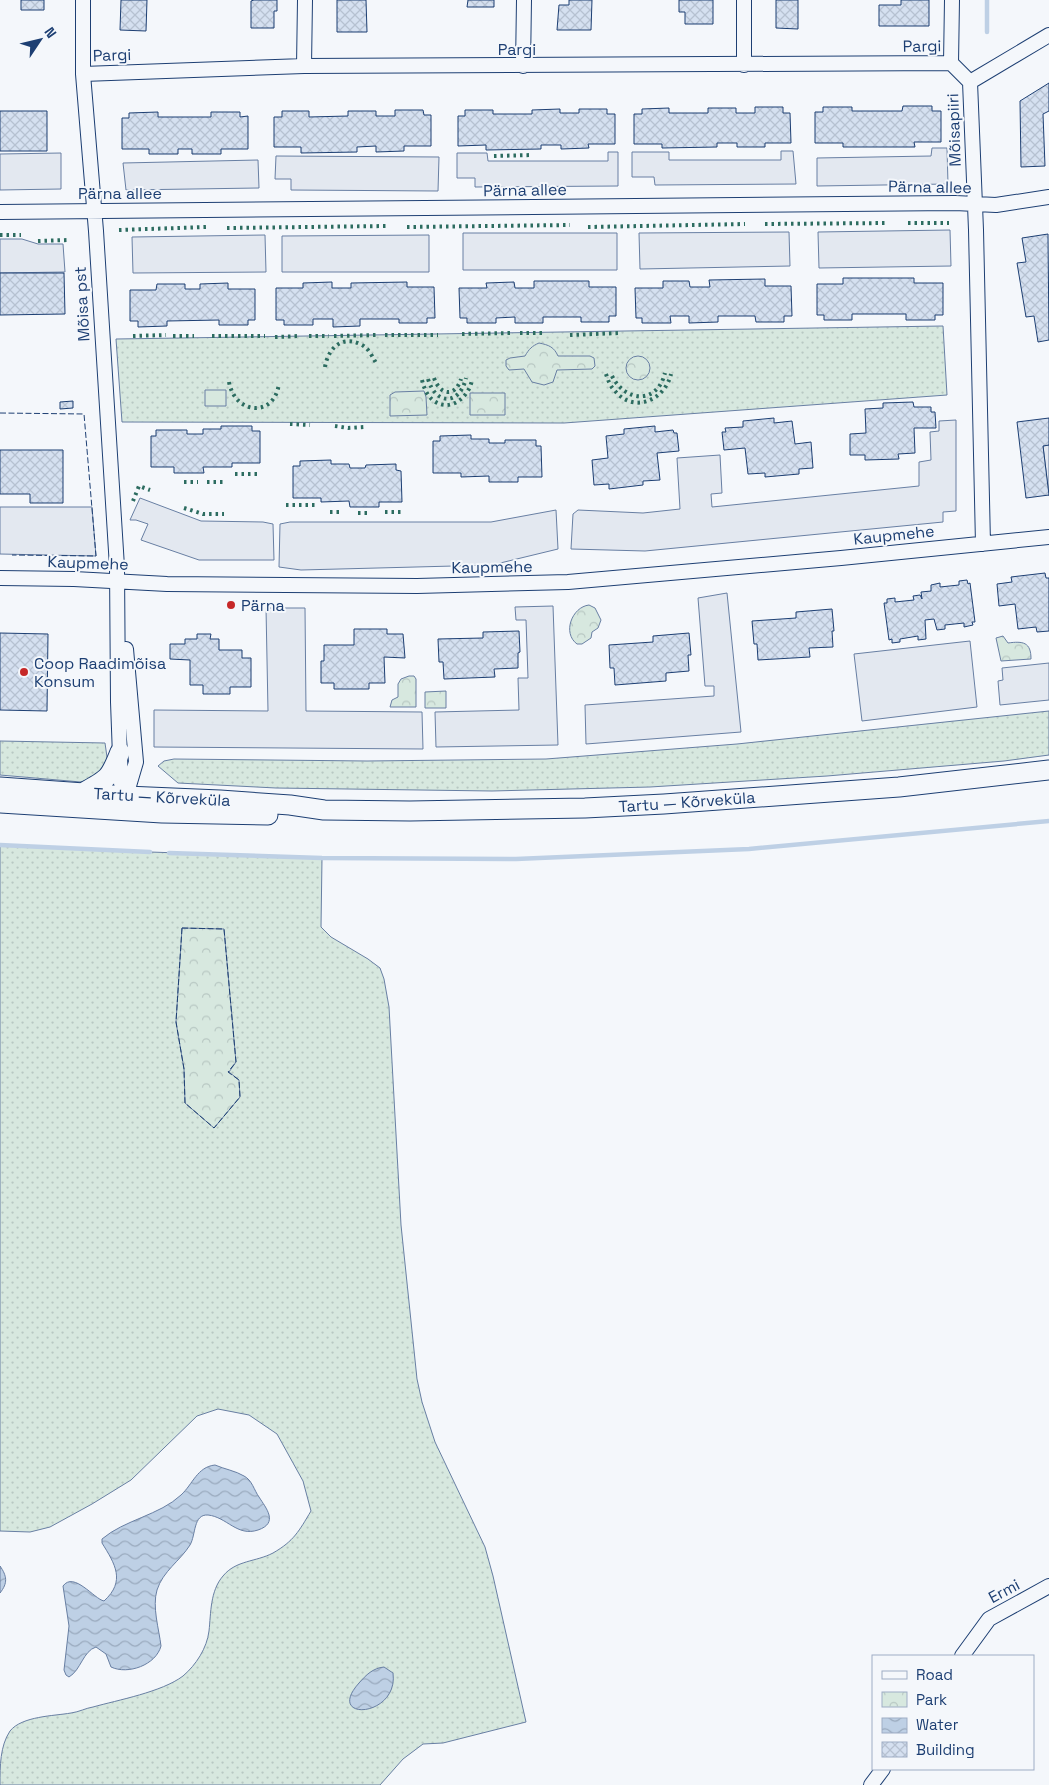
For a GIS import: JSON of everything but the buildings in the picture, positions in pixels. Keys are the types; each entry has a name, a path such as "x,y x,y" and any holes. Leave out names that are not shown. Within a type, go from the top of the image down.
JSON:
{"main road":[{"path":"84,792 111,774 120,752"},
{"name":"Tartu — Kõrveküla","path":"0,803 126,803 220,800 290,805 324,810 410,811 566,808 664,804 899,787 1049,770"},
{"name":"Tartu — Kõrveküla","path":"0,787 84,792 126,803"}],"street":[{"name":"Mõisa pst","path":"83,0 83,74 94,211 117,582 121,783 126,803"},
{"path":"304,66 305,0"},
{"path":"523,66 524,0"},
{"path":"744,0 744,65"},
{"path":"951,63 952,0"},
{"path":"970,82 1049,35"},
{"name":"Pargi","path":"83,74 304,66 951,63"},
{"name":"Mõisapiiri","path":"951,63 970,82 975,205"},
{"name":"Pärna allee","path":"0,212 946,203 996,205 1049,197"},
{"path":"975,205 983,544"},
{"name":"Kaupmehe","path":"0,578 74,579 117,582 417,586 568,582 1049,537"},
{"name":"Mõisa pst","path":"118,607 126,647 136,762 126,803"},
{"name":"Ermi","path":"963,1655 988,1619 1049,1586"},
{"path":"871,1785 882,1770"}],"green space":[{"path":"943,326 947,395 564,423 122,422 116,339"},
{"path":"539,343 551,347 558,356 590,356 594,358 595,366 592,369 557,370 553,382 544,385 532,382 524,369 509,370 506,366 506,360 525,356 534,345"},
{"path":"638,356 647,359 650,368 647,377 638,380 629,377 626,368 629,359"},
{"path":"205,390 226,390 226,406 205,406"},
{"path":"424,391 427,415 390,416 390,395 395,392"},
{"path":"470,393 505,393 505,415 470,415"},
{"path":"589,605 595,608 601,620 598,628 592,632 591,638 582,644 577,644 570,634 571,621 578,610"},
{"path":"1003,636 1008,643 1018,642 1028,646 1031,659 1001,661 996,638"},
{"path":"414,676 416,679 416,707 390,707 392,700 398,697 398,684 401,679"},
{"path":"446,691 446,708 425,708 425,692"},
{"path":"1049,711 1049,755 1004,761 827,776 650,787 492,791 276,788 178,783 158,766 164,761 174,759 367,761 546,759 737,744"},
{"path":"0,741 105,743 106,766 94,778 81,782 0,775"},
{"path":"0,845 322,858 321,927 331,937 380,968 384,979 389,1007 401,1225 417,1379 422,1402 435,1442 485,1547 526,1722 443,1743 423,1744 403,1759 380,1785 0,1785 2,1750 10,1731 15,1726 30,1720 74,1712 140,1695 164,1687 183,1676 192,1667 206,1644 213,1595 223,1576 234,1567 267,1556 286,1544 299,1530 311,1511 303,1481 277,1434 249,1415 218,1409 197,1416 131,1480 92,1504 50,1527 30,1532 0,1531"},
{"path":"182,928 224,929 236,1062 229,1072 239,1080 240,1097 214,1128 185,1103 184,1069 176,1022"}],"shaded area":[{"path":"932,148 947,148 948,184 817,186 817,158 931,156"},
{"path":"781,151 793,151 796,184 655,185 654,177 632,177 632,152 669,152 669,160 781,160"},
{"path":"608,152 618,152 618,186 475,187 475,178 457,178 457,153 487,153 488,161 608,161"},
{"path":"61,153 61,189 0,190 0,154"},
{"path":"276,156 439,157 438,191 291,190 291,179 275,179"},
{"path":"258,160 259,188 126,190 123,163"},
{"path":"950,230 951,266 819,268 818,232"},
{"path":"789,232 790,266 640,269 639,233"},
{"path":"463,233 617,233 617,270 463,270"},
{"path":"265,235 266,272 133,273 132,237"},
{"path":"429,235 429,272 282,272 282,236"},
{"path":"0,239 22,239 38,244 63,244 65,272 0,273"},
{"path":"956,420 956,511 943,512 943,522 645,551 571,549 573,514 578,510 643,513 680,509 677,458 720,455 722,493 711,494 712,507 919,486 919,462 931,460 930,432 939,431 939,421"},
{"path":"1049,445 1049,496 1043,446"},
{"path":"140,498 201,521 263,522 273,524 274,560 199,560 141,540 148,524 130,520"},
{"path":"0,507 92,507 96,556 0,554"},
{"path":"556,510 558,549 492,565 301,570 279,567 280,524 290,522 491,522"},
{"path":"727,593 741,732 586,744 585,705 714,696 714,686 705,686 698,598"},
{"path":"553,606 558,745 436,747 435,712 519,710 518,678 528,678 526,620 516,620 515,607"},
{"path":"266,608 305,608 306,711 422,712 423,749 154,747 154,710 268,711"},
{"path":"970,641 977,707 862,721 854,654"},
{"path":"1049,663 1049,700 1000,705 998,681 1003,680 1002,668"}],"water":[{"path":"215,1465 241,1474 249,1480 267,1510 269,1515 268,1523 258,1530 244,1531 215,1517 208,1515 200,1518 197,1521 190,1545 163,1577 157,1590 156,1611 161,1646 158,1653 140,1667 125,1670 111,1667 106,1654 96,1647 88,1652 73,1674 69,1677 66,1675 64,1670 69,1626 63,1586 68,1582 73,1582 104,1601 111,1594 115,1586 116,1572 111,1558 102,1543 102,1539 111,1532 163,1508 185,1491 199,1472"},
{"path":"0,1566 6,1580 0,1593"},
{"path":"384,1667 393,1673 392,1688 385,1699 376,1706 365,1710 356,1709 350,1704 351,1696 359,1683 370,1672"}],"waterway":[{"path":"987,0 987,32"},
{"path":"169,853 322,858 516,859 749,849 1049,821"},
{"path":"0,845 150,852"}],"hedge":[{"path":"494,156 532,155"},
{"path":"765,224 888,223"},
{"path":"908,223 949,223"},
{"path":"588,227 745,224"},
{"path":"407,227 570,225"},
{"path":"227,228 387,226"},
{"path":"119,230 207,227"},
{"path":"0,235 21,235"},
{"path":"38,241 68,240"},
{"path":"462,334 512,333"},
{"path":"520,333 545,333"},
{"path":"570,335 620,333"},
{"path":"133,336 166,335"},
{"path":"334,336 377,335"},
{"path":"385,335 438,335"},
{"path":"173,336 194,336"},
{"path":"212,336 265,336"},
{"path":"275,337 300,336"},
{"path":"309,336 329,336"},
{"path":"325,367 332,349 336,345 347,341 365,347 376,363"},
{"path":"612,376 625,391 632,395 640,396 648,395 655,391 665,373"},
{"path":"606,374 608,381 615,391 623,398 639,403 656,397 668,383 671,374"},
{"path":"434,378 440,388 448,392 455,389 461,379"},
{"path":"428,379 436,394 448,399 459,393 466,378"},
{"path":"422,380 426,392 432,399 440,404 447,405 453,404 464,397 472,379"},
{"path":"229,382 233,393 239,401 246,406 255,408 263,407 270,402 276,394 279,383"},
{"path":"290,424 310,425"},
{"path":"335,426 348,428 365,427"},
{"path":"235,474 260,474"},
{"path":"184,482 198,482"},
{"path":"207,482 225,482"},
{"path":"133,501 139,486 150,490"},
{"path":"286,505 316,505"},
{"path":"184,508 203,514 224,514"},
{"path":"330,512 342,512"},
{"path":"385,512 402,512"},
{"path":"358,513 368,513"}],"fence":[{"path":"0,413 84,414 96,556 12,555"},
{"path":"182,928 224,929 236,1062 228,1072 239,1080 240,1097 214,1128 185,1103 184,1069 176,1022 182,928"}],"place":[{"name":"Pärna","path":"231,605"},
{"name":"Coop Raadimõisa Konsum","path":"24,672"}]}
